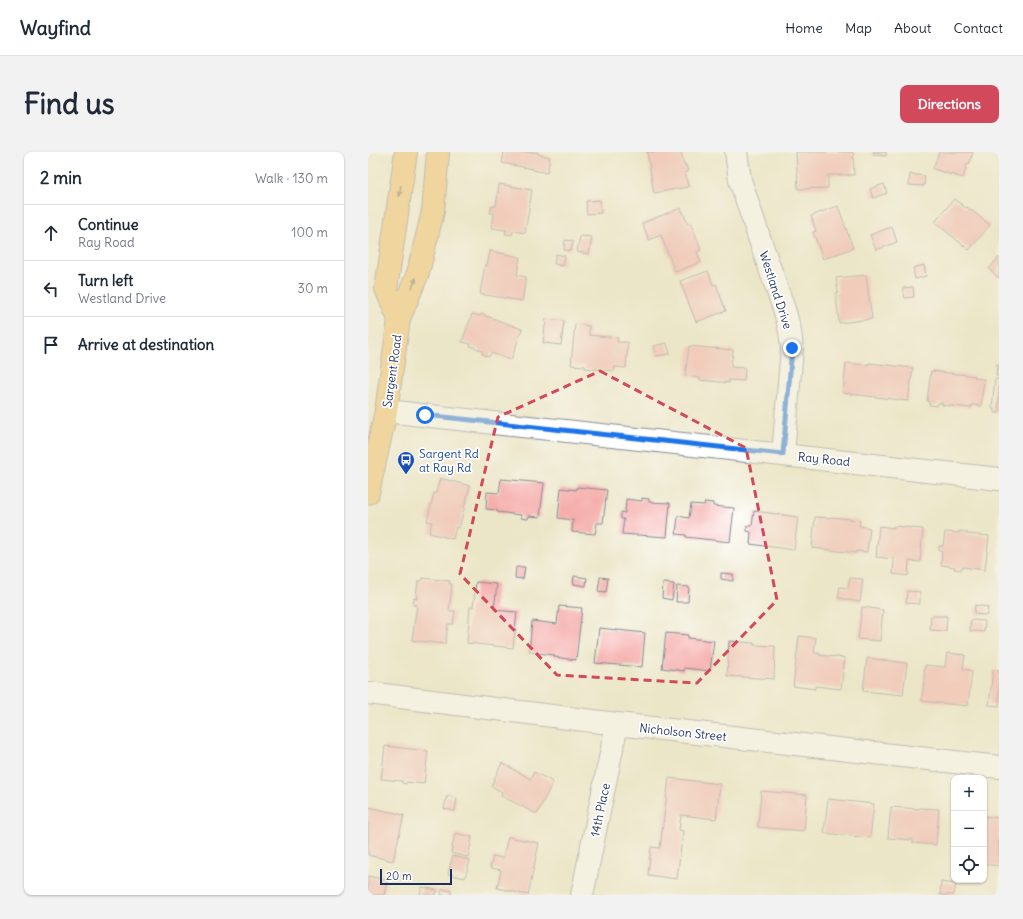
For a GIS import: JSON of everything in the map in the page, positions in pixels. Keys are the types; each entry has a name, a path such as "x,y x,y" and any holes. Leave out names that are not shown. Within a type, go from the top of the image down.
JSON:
{"main road":[{"name":"Sargent Road","path":"399,319 386,289 406,152"},
{"name":"Sargent Road","path":"368,493 386,411 399,319 418,273 433,211 438,152"}],"street":[{"name":"Westland Drive","path":"736,152 740,180 785,312 790,331 792,348 783,454"},
{"name":"Ray Road","path":"386,411 999,479"},
{"name":"Nicholson Street","path":"368,693 618,724 999,767"},
{"name":"14th Place","path":"582,895 618,724"}],"highlighted area":[{"path":"600,371 746,448 777,600 697,683 557,675 460,574 498,417"}],"building":[{"path":"504,152 538,152 538,154 550,157 547,173 502,163"},
{"path":"647,152 681,152 684,165 686,165 688,172 685,172 688,187 654,193"},
{"path":"796,152 853,152 854,175 828,175 828,188 798,189"},
{"path":"873,152 886,152 886,156 873,155"},
{"path":"939,152 973,152 969,164 967,164 963,178 933,169"},
{"path":"910,174 925,176 924,186 909,185"},
{"path":"499,184 532,190 525,233 513,231 512,235 505,234 506,230 492,228 494,213 490,213 492,206 496,206"},
{"path":"884,184 887,193 873,198 870,189"},
{"path":"954,199 990,225 969,250 935,222"},
{"path":"600,200 601,213 587,214 586,201"},
{"path":"838,206 853,248 823,259 813,232 816,231 811,216"},
{"path":"681,208 688,224 691,223 701,250 697,252 701,262 675,272 661,235 649,240 642,223"},
{"path":"892,227 897,242 876,250 870,235"},
{"path":"580,236 592,237 589,254 577,252"},
{"path":"565,240 573,241 571,251 564,250"},
{"path":"490,251 520,257 517,275 526,277 522,301 480,294 485,265 487,266"},
{"path":"556,254 565,256 563,266 554,264"},
{"path":"999,257 999,278 989,269"},
{"path":"924,265 926,276 915,279 913,268"},
{"path":"708,271 713,285 716,284 726,311 696,322 680,281"},
{"path":"866,275 872,319 839,323 836,278"},
{"path":"913,287 914,297 905,298 903,288"},
{"path":"472,314 480,316 481,314 522,329 511,360 491,353 489,357 482,354 483,351 470,346 471,344 462,342"},
{"path":"546,319 564,321 561,345 543,343"},
{"path":"575,324 589,326 589,335 618,338 617,342 628,342 626,368 615,367 614,371 571,365"},
{"path":"667,343 670,354 656,356 653,346"},
{"path":"689,346 733,350 731,367 745,368 744,381 729,380 729,383 700,380 700,378 685,376"},
{"path":"846,363 868,365 869,363 913,368 908,401 843,393"},
{"path":"997,364 999,364 999,376 996,376"},
{"path":"931,371 975,376 975,378 984,379 981,406 972,405 971,408 942,405 942,403 938,403 937,406 929,405 929,402 927,401"},
{"path":"995,379 999,379 999,413 994,413 994,409 992,409"},
{"path":"440,478 470,486 459,528 456,527 453,539 429,533 432,522 427,521 434,493 436,493"},
{"path":"501,479 544,483 540,517 529,516 528,519 521,518 521,515 486,509 487,492 499,493"},
{"path":"577,487 607,490 603,523 597,523 595,534 572,532 573,520 558,518 561,488 576,490"},
{"path":"642,498 649,499 649,502 670,503 667,537 622,534 624,519 621,519 621,512 625,513 626,499 642,501"},
{"path":"705,502 713,503 713,506 734,508 730,542 686,537 686,535 676,534 678,516 689,518 691,504 704,505"},
{"path":"754,511 798,517 794,550 750,544 751,532 747,531 747,526 752,526"},
{"path":"815,517 860,520 859,526 870,528 867,552 856,551 856,553 812,548"},
{"path":"879,526 923,529 920,562 909,561 908,576 893,574 894,559 876,557"},
{"path":"959,531 967,532 966,534 989,536 985,570 962,567 961,570 954,569 955,567 941,565 942,552 939,551 939,546 943,546 945,532 959,533"},
{"path":"516,567 525,567 523,579 515,578"},
{"path":"721,573 733,574 733,581 721,579"},
{"path":"574,576 587,578 586,586 573,584"},
{"path":"600,577 608,578 606,592 598,591"},
{"path":"423,578 450,581 449,584 452,584 449,611 455,611 453,624 448,624 445,644 412,640 417,605 413,605 414,598 417,599 418,581 422,581"},
{"path":"850,578 863,579 860,602 838,598 840,587 848,588"},
{"path":"476,582 497,584 494,610 517,612 513,648 467,643 470,607 473,607"},
{"path":"663,583 674,584 672,600 662,598"},
{"path":"677,586 689,587 688,602 676,602"},
{"path":"907,591 920,592 920,604 906,603"},
{"path":"975,605 988,607 987,615 974,614"},
{"path":"559,606 582,608 576,660 554,657 554,655 529,652 532,621 557,624"},
{"path":"862,607 883,610 880,641 858,639"},
{"path":"931,616 947,616 946,631 930,630"},
{"path":"971,620 985,621 984,632 970,631"},
{"path":"599,628 645,633 642,667 595,663"},
{"path":"666,633 688,635 688,638 714,641 710,671 684,668 684,671 662,668"},
{"path":"799,636 816,638 814,653 845,658 841,689 815,686 815,689 793,686"},
{"path":"729,641 754,643 754,645 775,646 774,679 727,676"},
{"path":"947,653 965,655 963,669 972,671 968,706 922,701 925,665 945,667"},
{"path":"867,658 907,663 903,695 863,691"},
{"path":"993,670 999,671 999,706 989,705"},
{"path":"385,746 428,751 424,784 407,782 406,784 402,783 402,781 381,779"},
{"path":"502,763 531,779 534,772 553,782 537,814 501,796 502,792 491,786"},
{"path":"669,778 720,784 716,819 681,815 679,830 683,831 677,879 648,875 651,847 660,848"},
{"path":"761,791 807,795 804,831 758,827"},
{"path":"447,796 457,798 455,811 444,809"},
{"path":"828,799 874,804 870,838 824,833"},
{"path":"369,807 404,815 393,861 368,855"},
{"path":"891,807 939,809 936,845 913,843 913,840 888,838"},
{"path":"987,816 999,818 999,866 987,864"},
{"path":"455,833 472,837 468,857 451,853"},
{"path":"508,837 539,843 528,895 497,888 501,870 490,868 493,856 503,858"},
{"path":"453,856 470,860 465,878 448,874"},
{"path":"368,876 387,880 384,895 368,895"},
{"path":"941,882 956,884 954,895 940,895"},
{"path":"422,887 437,890 436,895 420,895"},
{"path":"442,889 451,891 451,895 441,895"}],"place":[{"name":"Sargent Rd at Ray Rd","path":"406,475"}],"route":[{"path":"425,415 783,454 792,348"}]}
